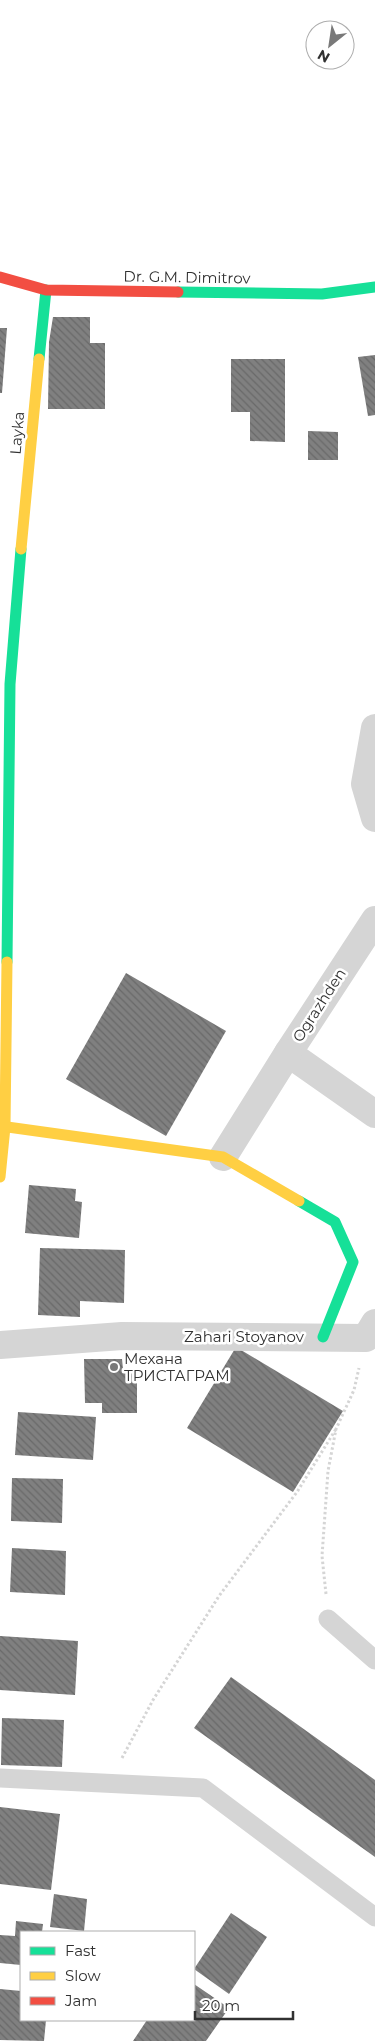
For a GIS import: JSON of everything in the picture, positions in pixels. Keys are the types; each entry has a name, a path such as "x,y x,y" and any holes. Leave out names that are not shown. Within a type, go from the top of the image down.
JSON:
{"street":[{"name":"Dr. G.M. Dimitrov","path":"0,277 46,290 322,294 375,287"},
{"name":"Layka","path":"0,1177 10,684 32,423 46,290"},
{"path":"375,728 365,784 375,818"},
{"name":"Ograzhden","path":"375,920 288,1052 375,1114"},
{"path":"223,1157 288,1052"},
{"path":"2,1127 223,1157 335,1222 353,1262 323,1337"},
{"name":"Zahari Stoyanov","path":"0,1345 122,1336 323,1337 370,1330"}],"lane":[{"path":"328,1619 375,1660"},
{"path":"0,1778 203,1788 375,1917"}],"path":[{"path":"108,1783 153,1700 209,1612 297,1492 336,1428 354,1390 370,1330"},
{"path":"328,1619 322,1556 328,1471 336,1428"}],"building":[{"path":"53,317 90,317 90,343 105,343 105,409 48,409 49,342"},
{"path":"0,328 7,328 2,393 0,393"},
{"path":"375,355 375,415 368,416 358,357"},
{"path":"231,359 285,359 285,442 250,441 250,412 231,412"},
{"path":"308,431 338,432 338,460 308,460"},
{"path":"126,973 226,1031 166,1136 66,1079"},
{"path":"29,1185 76,1189 75,1201 82,1202 79,1238 25,1233"},
{"path":"40,1248 125,1250 124,1303 80,1301 80,1317 38,1315"},
{"path":"236,1347 343,1411 293,1492 187,1428"},
{"path":"84,1359 122,1359 123,1369 137,1369 137,1413 102,1413 102,1403 85,1403"},
{"path":"18,1412 96,1417 93,1460 15,1455"},
{"path":"12,1478 63,1479 62,1523 11,1521"},
{"path":"12,1548 66,1551 65,1595 10,1592"},
{"path":"0,1636 78,1641 75,1695 0,1690"},
{"path":"231,1677 375,1780 375,1857 194,1728"},
{"path":"2,1718 64,1720 62,1767 1,1765"},
{"path":"0,1807 60,1814 51,1890 0,1884"},
{"path":"54,1894 87,1899 84,1931 50,1927"},
{"path":"231,1913 267,1937 229,1994 195,1970"},
{"path":"16,1921 43,1924 42,1931 20,1931 20,1965 0,1963 0,1935 15,1936"},
{"path":"195,1985 229,2008 206,2041 133,2041 146,2021 195,2021"},
{"path":"0,1989 20,1991 20,2021 46,2021 44,2041 0,2040"}],"traffic: fast":[{"path":"178,292 322,294 375,287"},
{"path":"39,359 46,290"},
{"path":"7,962 10,684 21,549"},
{"path":"299,1201 335,1222 353,1262 323,1337"}],"traffic: slow":[{"path":"21,549 39,359"},
{"path":"0,1177 5,1127 7,962"},
{"path":"0,1126 223,1157 299,1201"}],"traffic: jam":[{"path":"0,277 46,290 178,292"}],"place":[{"name":"Механа ТРИСТАГРАМ","path":"114,1367"}]}
